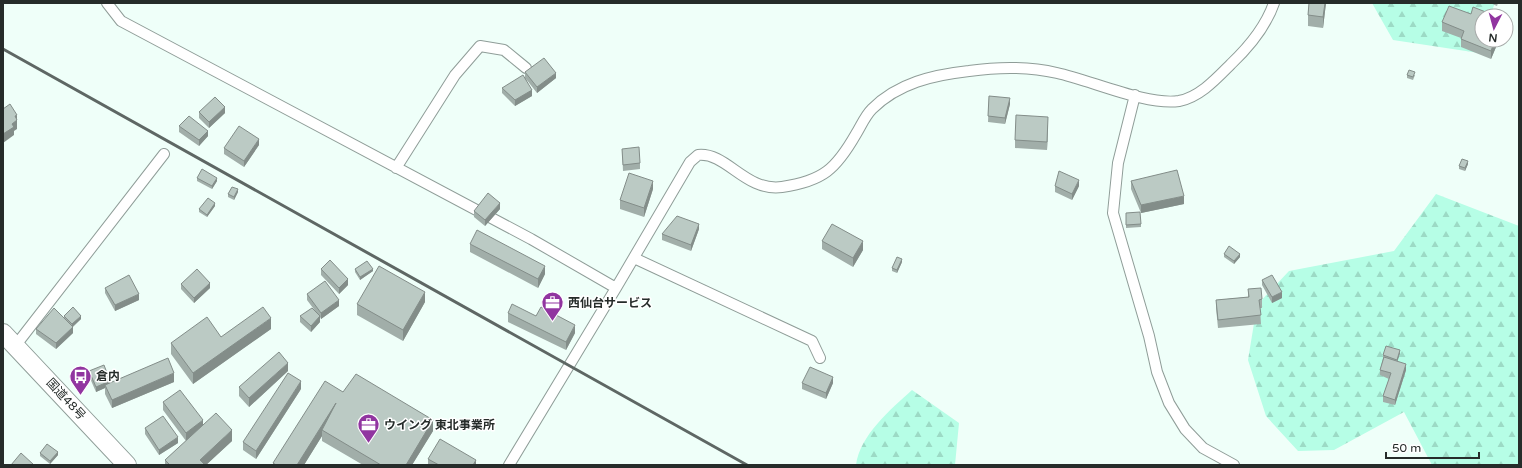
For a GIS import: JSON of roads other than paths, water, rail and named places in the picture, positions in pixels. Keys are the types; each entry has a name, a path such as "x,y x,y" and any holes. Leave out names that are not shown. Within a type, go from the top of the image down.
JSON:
{"highway":[{"name":"国道48号","path":"9,339 127,465"}],"street":[{"path":"107,3 121,21 531,240 616,288"},
{"path":"509,465 690,162 698,155 707,155 716,158 759,186 772,188 782,187 810,179 834,167 843,157 868,114 880,101 902,87 919,81 969,70 1019,67 1058,73 1165,102 1178,101 1196,94 1216,79 1252,41 1266,21 1274,3"},
{"path":"396,168 455,75 480,46 504,50 526,68"},
{"path":"1135,95 1118,163 1113,213 1149,336 1157,372 1169,403 1185,429 1203,448 1234,465"},
{"path":"9,339 164,154"},
{"path":"634,258 812,341 820,358"}],"railway":[{"path":"3,49 747,465"}],"place":[{"name":"西仙台サービス","path":"553,322"},
{"name":"倉内","path":"81,396"},
{"name":"ウイング 東北事業所","path":"368,444"}]}
